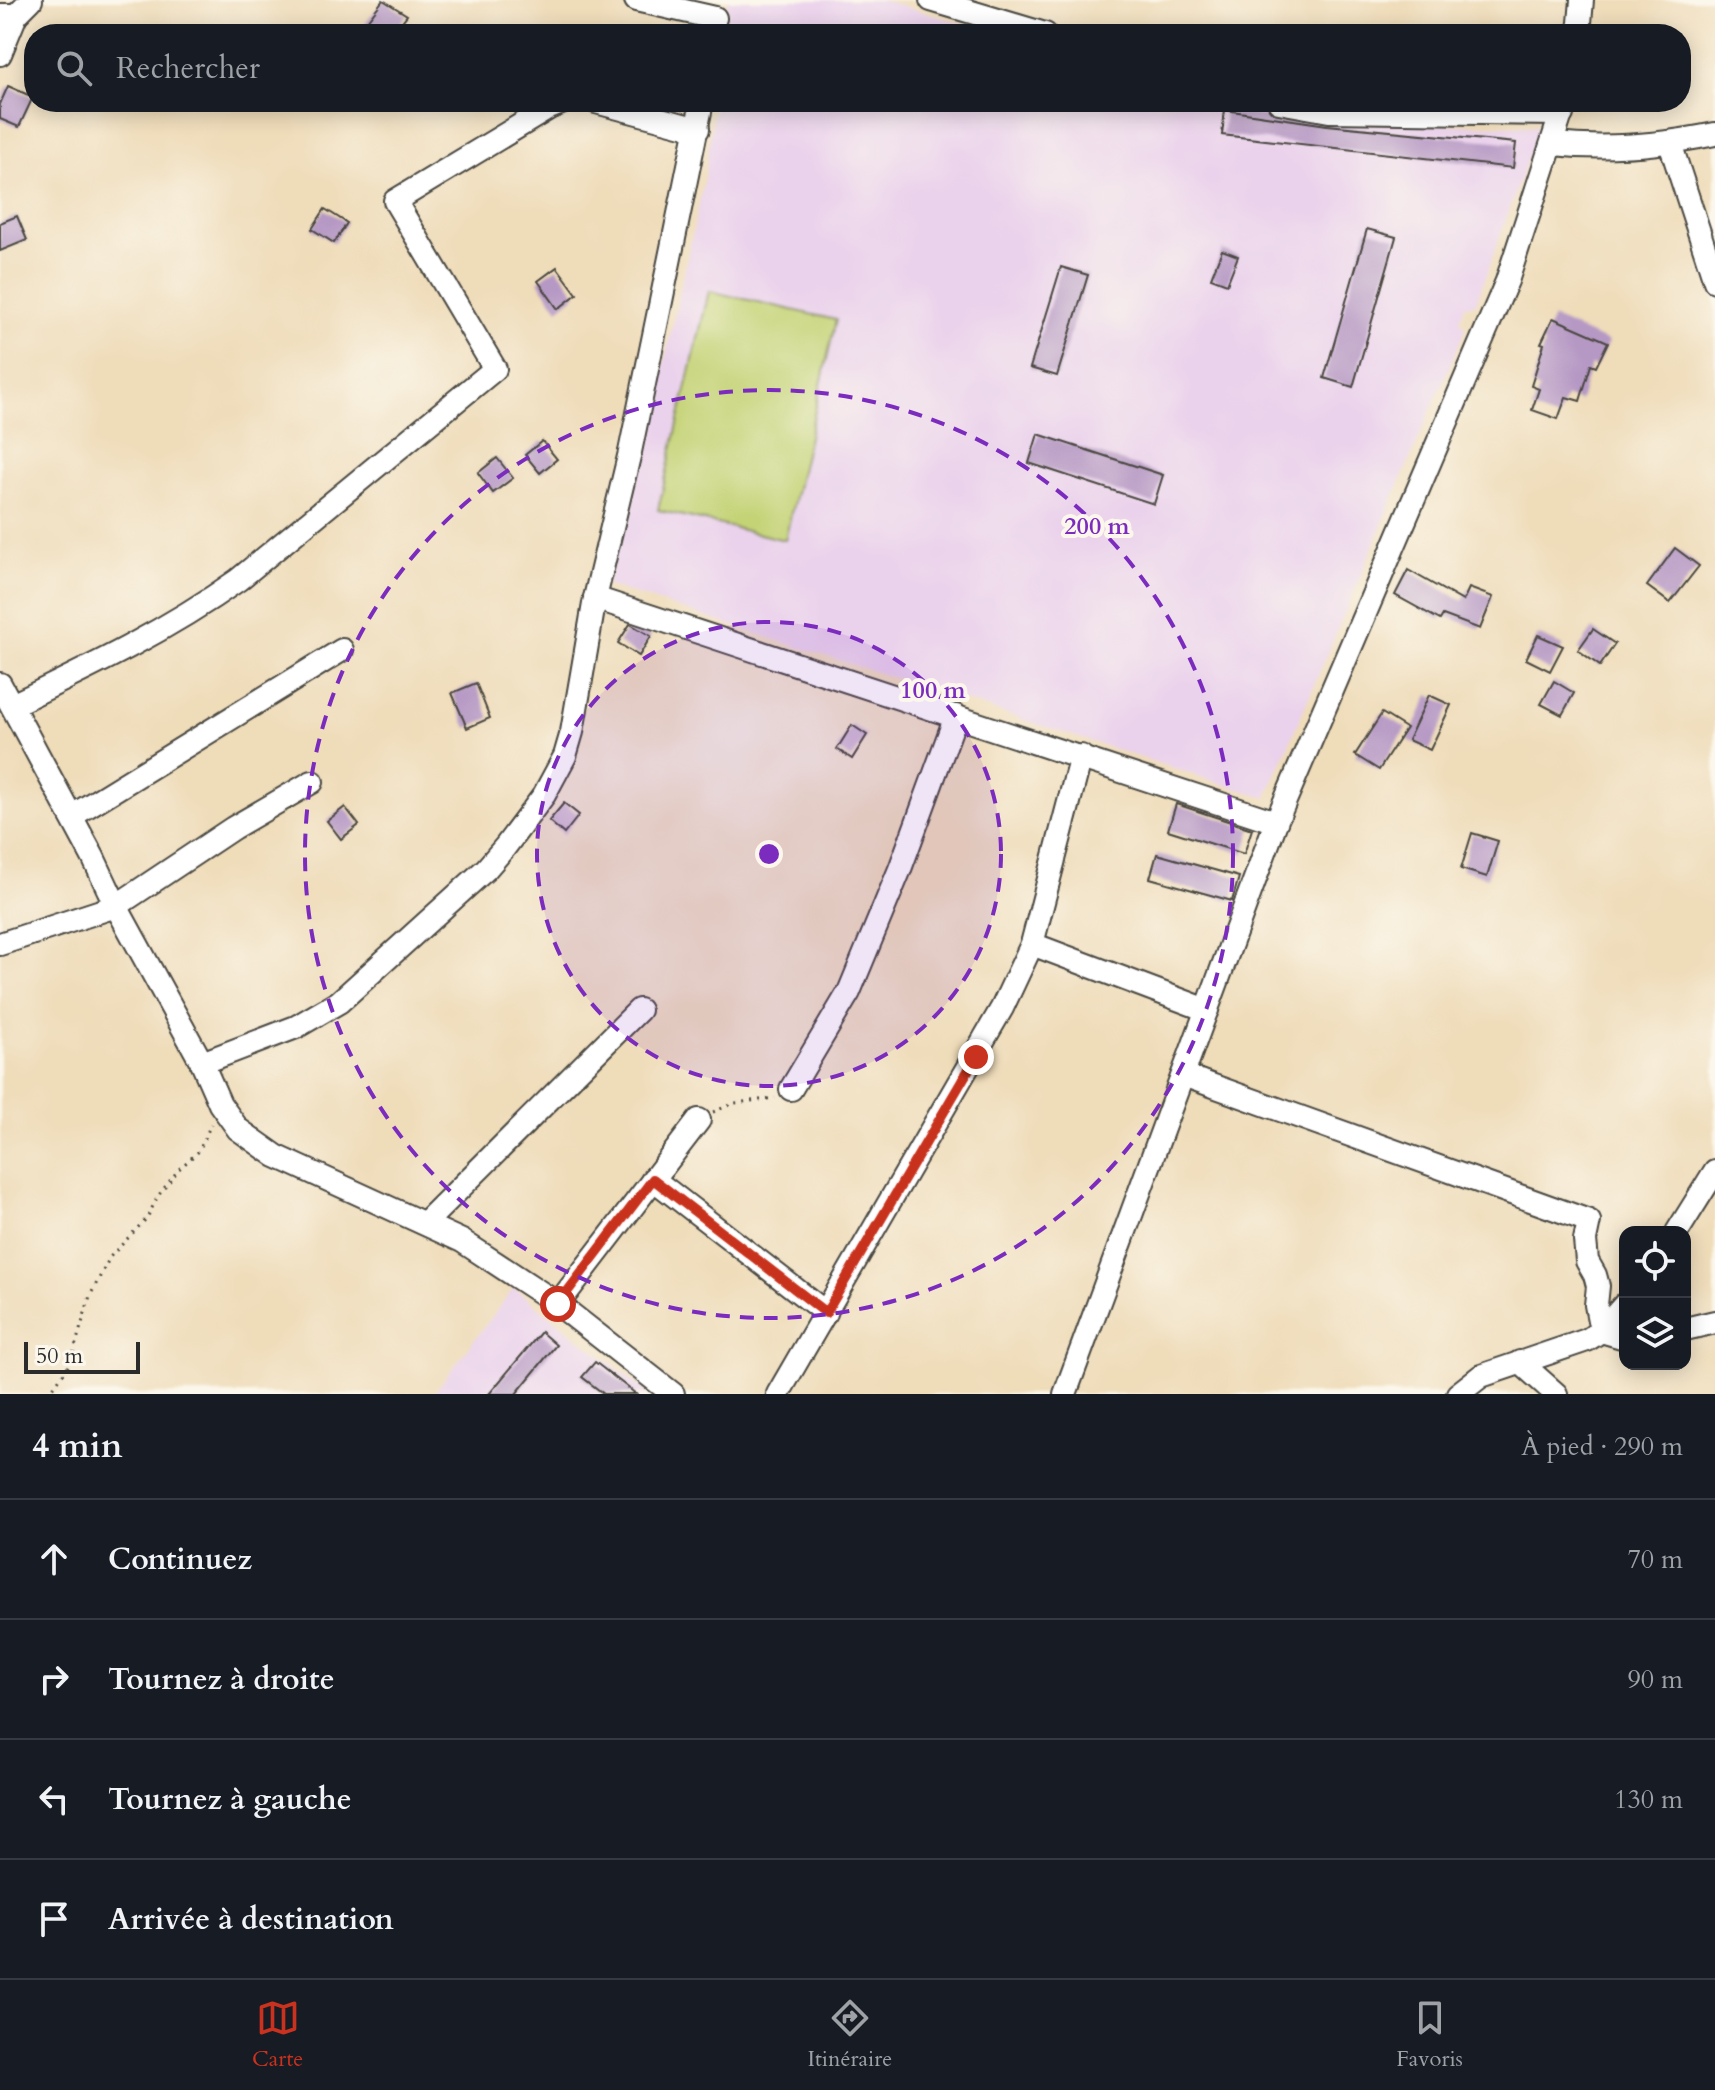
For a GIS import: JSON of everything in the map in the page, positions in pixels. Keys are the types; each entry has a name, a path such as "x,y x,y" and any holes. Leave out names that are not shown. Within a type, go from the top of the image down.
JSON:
{"street":[{"path":"636,0 715,17"},
{"path":"931,0 1011,24"},
{"path":"1580,24 1582,0"},
{"path":"0,54 16,10"},
{"path":"12,705 121,653 166,629 213,598 495,369 395,201 542,112"},
{"path":"634,112 698,129"},
{"path":"202,1063 296,1027 339,1002 486,869 544,795 565,756 572,732 595,598 630,452 701,112"},
{"path":"1065,1394 1276,822 1507,281 1563,112"},
{"path":"1554,144 1611,147 1670,143 1715,134"},
{"path":"1670,143 1715,281"},
{"path":"595,598 1276,822"},
{"path":"72,816 342,650"},
{"path":"0,684 202,1063 220,1104 238,1129 276,1156 462,1241 558,1304 673,1394"},
{"path":"791,1089 861,967 956,716"},
{"path":"778,1394 1002,1008 1032,944 1081,756"},
{"path":"0,944 116,906 233,828 312,782"},
{"path":"1032,944 1207,1010"},
{"path":"425,1223 639,1010"},
{"path":"1183,1075 1589,1221 1585,1240 1587,1261 1598,1286 1596,1305 1601,1331"},
{"path":"558,1304 699,1120"},
{"path":"1681,1226 1715,1171"},
{"path":"653,1179 826,1313"},
{"path":"1458,1394 1481,1376 1587,1340 1601,1331 1619,1311"},
{"path":"1691,1328 1715,1322"},
{"path":"1601,1331 1619,1336"},
{"path":"1520,1362 1556,1394"}],"path":[{"path":"699,1120 735,1103 781,1097 791,1089"},
{"path":"49,1394 70,1364 90,1296 110,1257 147,1218 158,1196 179,1169 199,1151 220,1104"}],"shaded area":[{"path":"728,0 881,0 965,24 725,24"},
{"path":"714,112 1290,112 1325,118 1449,125 1539,126 1476,303 1465,305 1460,321 1466,327 1266,798 606,585 645,451 705,177"},
{"path":"514,1288 650,1394 433,1394"}],"green space":[{"path":"709,291 836,320 785,540 658,510"}],"building":[{"path":"383,0 407,15 400,24 365,24"},
{"path":"8,86 24,93 26,112 19,127 0,119 0,104"},
{"path":"1225,112 1239,112 1327,125 1516,143 1513,168 1222,135"},
{"path":"325,209 347,223 334,243 312,229"},
{"path":"17,216 27,240 0,251 0,223"},
{"path":"1367,229 1396,237 1353,387 1324,378"},
{"path":"1222,250 1238,256 1227,284 1211,278"},
{"path":"557,267 577,294 558,309 538,281"},
{"path":"1061,267 1088,275 1057,376 1030,368"},
{"path":"1553,318 1608,342 1596,367 1591,365 1580,401 1566,397 1558,419 1532,410 1539,389 1531,386 1544,344 1541,343"},
{"path":"1038,434 1163,475 1154,504 1029,463"},
{"path":"542,441 557,459 540,473 525,455"},
{"path":"497,458 513,478 493,493 478,473"},
{"path":"1675,548 1699,566 1670,603 1647,586"},
{"path":"1408,570 1463,601 1469,588 1493,597 1480,629 1443,615 1440,620 1395,595"},
{"path":"630,624 651,636 639,656 618,643"},
{"path":"1593,629 1615,644 1600,666 1578,650"},
{"path":"1538,635 1563,646 1550,671 1526,659"},
{"path":"1554,681 1574,693 1562,715 1541,704"},
{"path":"476,683 490,718 467,728 452,693"},
{"path":"1429,695 1451,705 1430,750 1408,740"},
{"path":"1382,713 1406,728 1379,770 1355,755"},
{"path":"852,725 867,735 852,759 837,749"},
{"path":"564,803 579,815 564,834 549,821"},
{"path":"1176,804 1252,829 1244,854 1168,830"},
{"path":"345,807 359,825 341,839 327,821"},
{"path":"1472,833 1498,841 1487,877 1461,869"},
{"path":"1157,854 1239,877 1232,901 1150,878"},
{"path":"541,1332 556,1345 516,1394 489,1394"},
{"path":"595,1362 636,1394 604,1394 582,1377"}],"route":[{"path":"558,1304 653,1179 826,1313 976,1057"}]}
